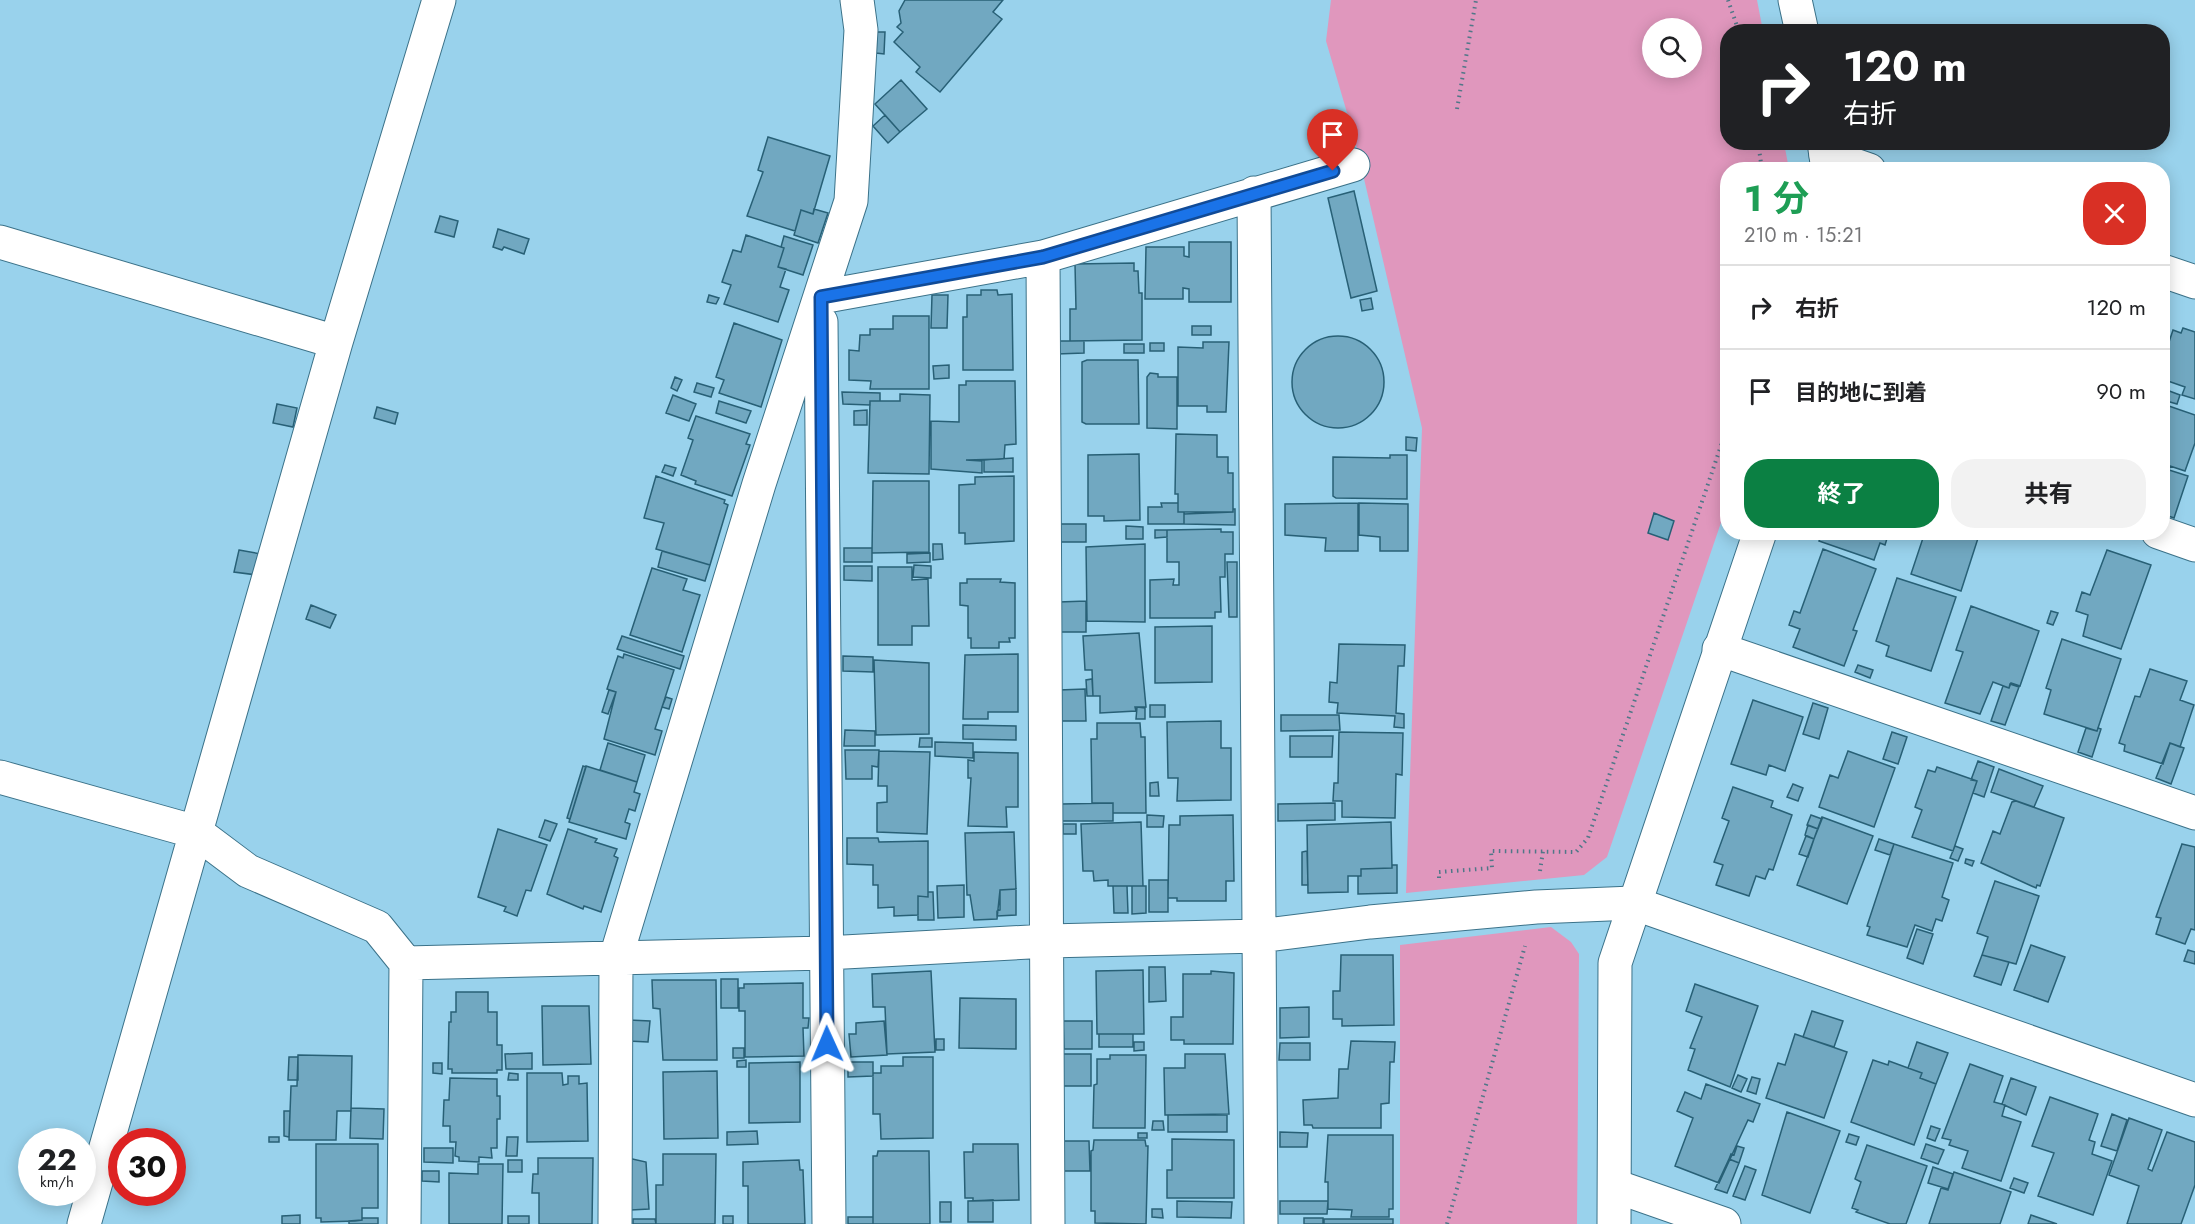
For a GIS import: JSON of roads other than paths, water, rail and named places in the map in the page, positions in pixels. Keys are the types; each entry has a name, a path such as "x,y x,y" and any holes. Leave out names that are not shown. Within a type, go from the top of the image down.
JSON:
{"street":[{"path":"84,1224 336,342 439,0"},
{"path":"615,1224 616,957 759,484 851,201 861,30 857,0"},
{"path":"1795,0 1800,24"},
{"path":"1826,156 1844,162"},
{"path":"821,297 1043,257 1353,165"},
{"path":"1254,193 1261,1224"},
{"path":"0,242 336,342"},
{"path":"1043,257 1048,1224"},
{"path":"2170,273 2195,282"},
{"path":"821,297 829,1224"},
{"path":"2170,536 2195,545"},
{"path":"1614,1224 1615,963 1757,540"},
{"path":"1719,649 2195,813"},
{"path":"0,777 196,832 248,871 377,927 406,963 404,1224"},
{"path":"406,963 826,953 1048,941 1260,936 1536,907 1634,903 2195,1100"},
{"path":"1615,1186 1724,1224"}]}
